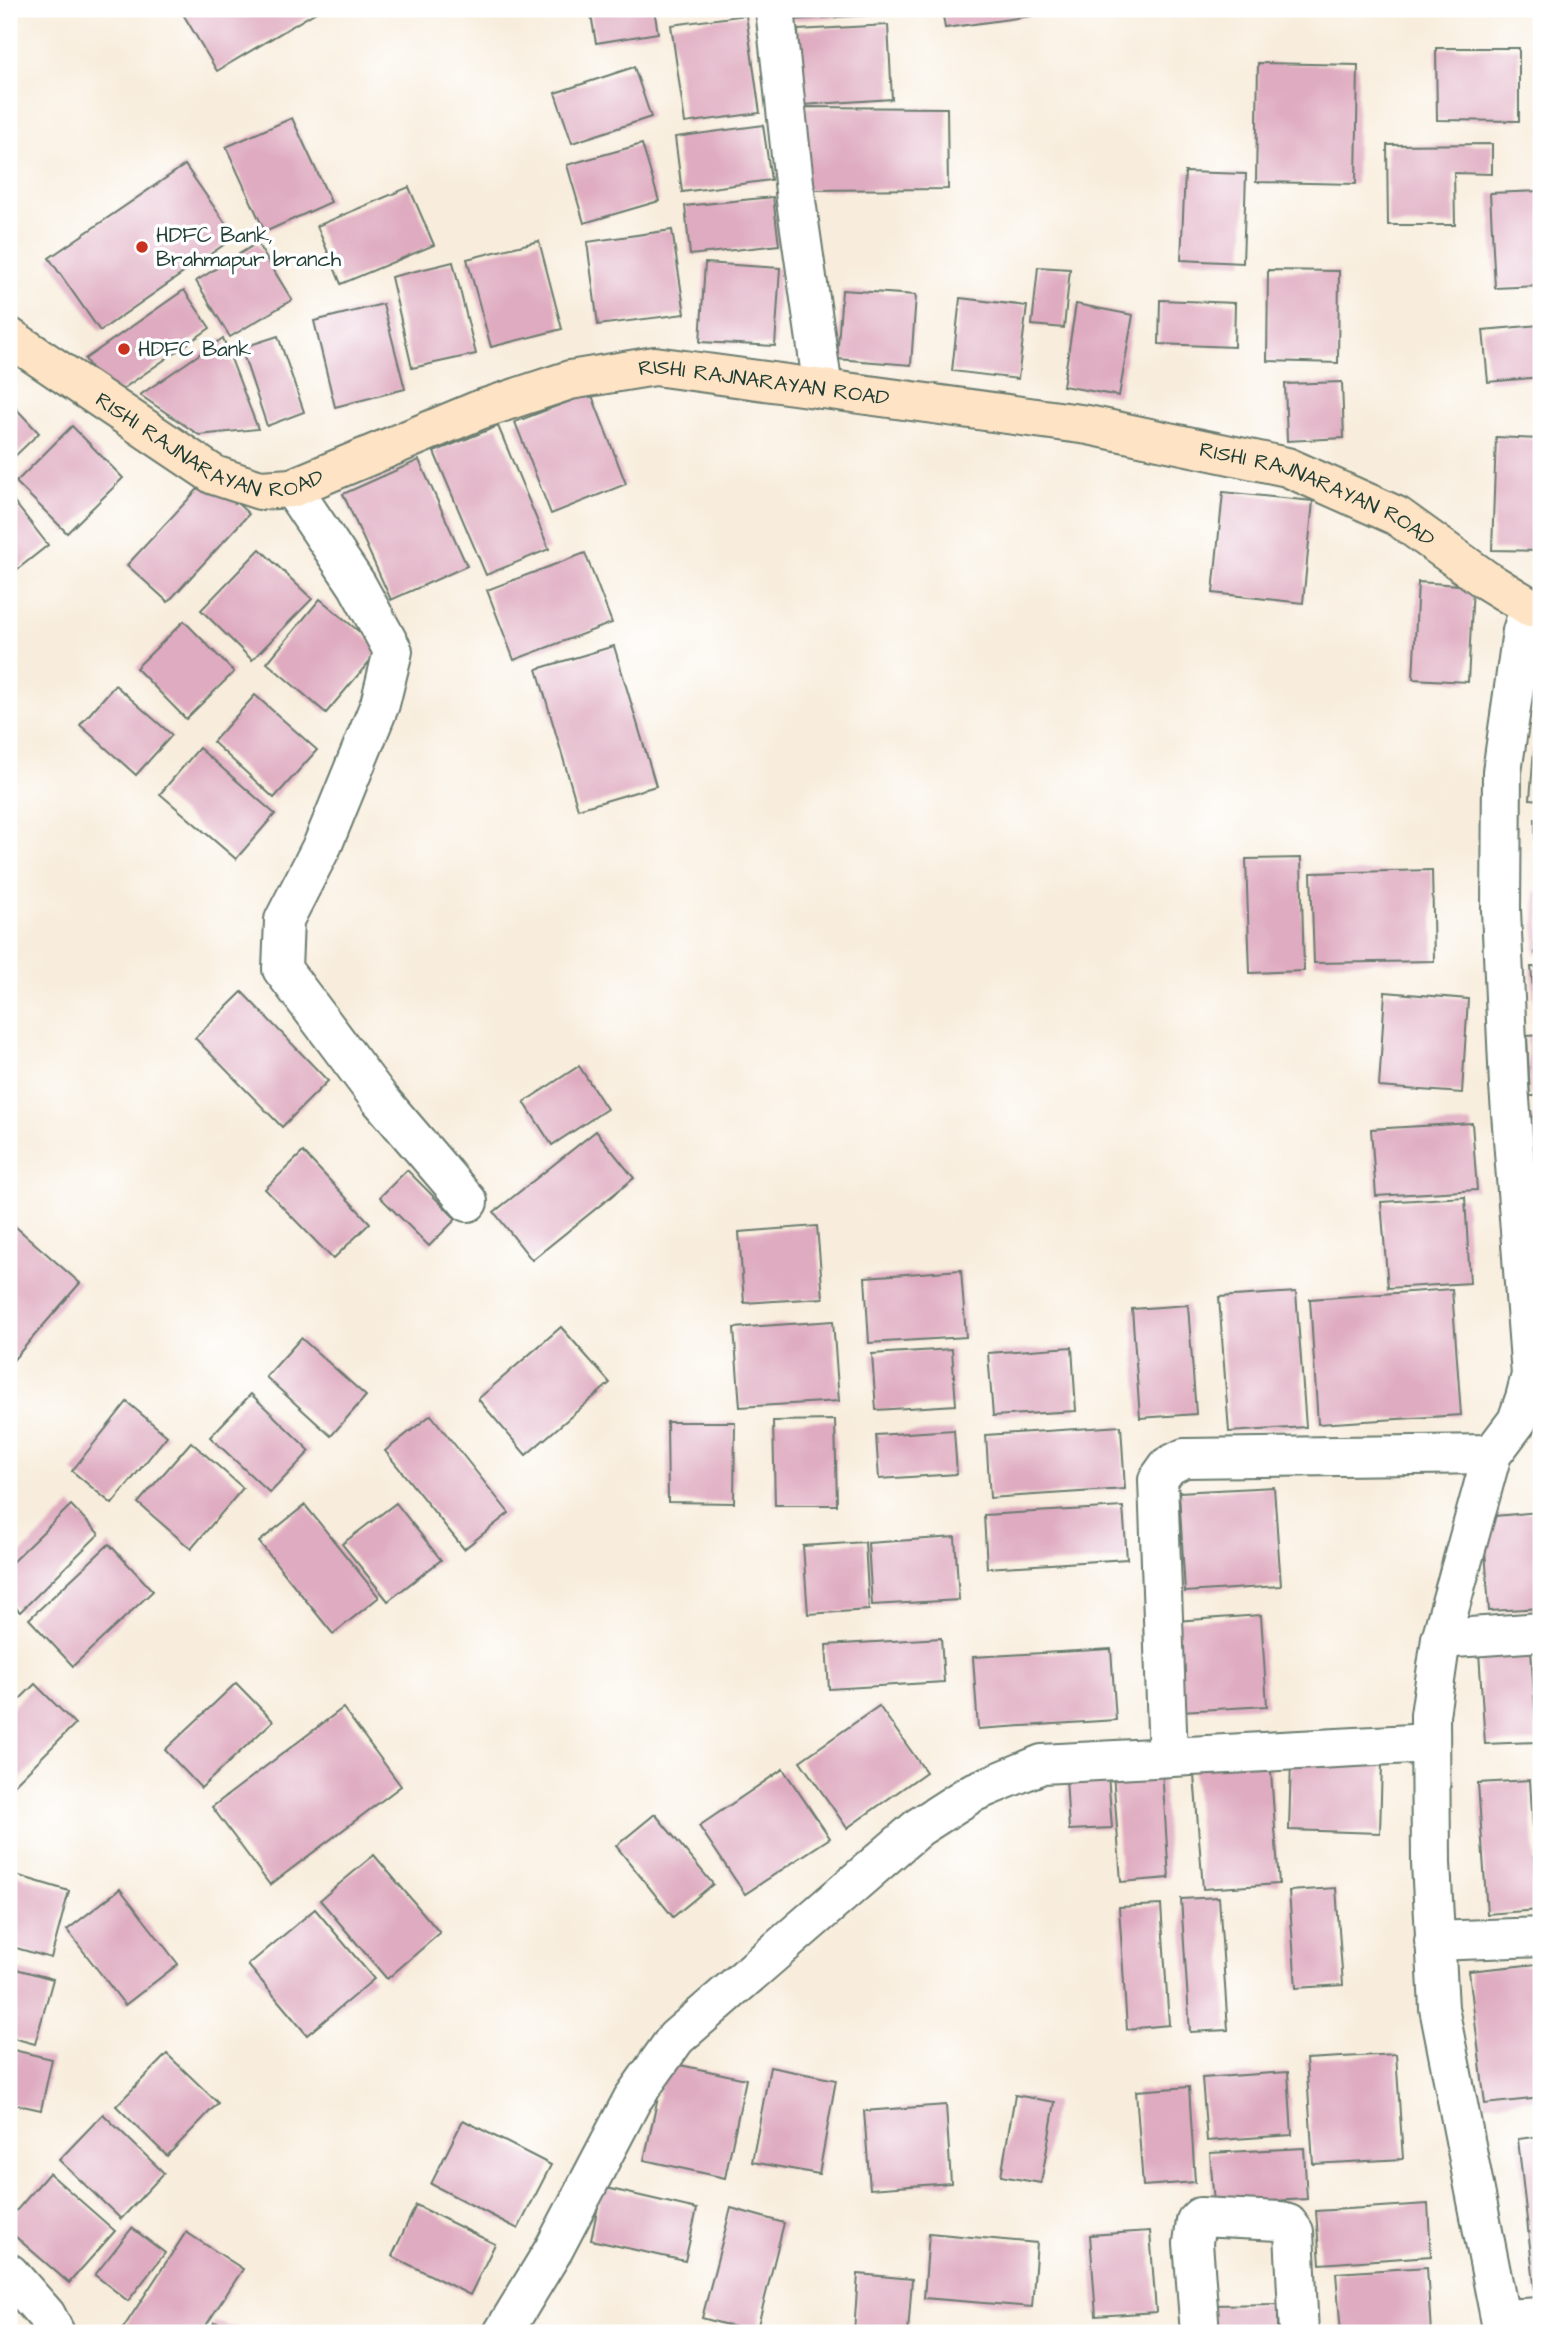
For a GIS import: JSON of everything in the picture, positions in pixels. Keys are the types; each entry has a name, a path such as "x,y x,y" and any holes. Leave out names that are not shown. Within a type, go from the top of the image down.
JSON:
{"main road":[{"name":"RISHI RAJNARAYAN ROAD","path":"9,337 215,475 260,491 292,488 480,410 570,380 655,366 1088,425 1287,467 1397,516 1486,580 1536,608"}],"street":[{"path":"775,9 796,201 823,389"},
{"path":"292,488 357,585 393,651 375,717 323,844 284,920 282,969 379,1098 468,1202"},
{"path":"1536,608 1522,631 1502,772 1501,910 1509,1086 1535,1345 1531,1375 1517,1421 1492,1454 1441,1639 1430,1715 1430,1743 1434,1941 1439,2008 1503,2326 1541,2317"},
{"path":"1167,1757 1158,1480 1168,1466 1184,1458 1492,1454"},
{"path":"1441,1639 1541,1632"},
{"path":"503,2333 554,2249 632,2100 676,2038 919,1827 972,1793 1042,1764 1430,1743"},
{"path":"1434,1941 1541,1937"},
{"path":"1200,2333 1193,2243 1196,2221 1200,2217 1268,2220 1288,2224 1294,2232 1299,2333"},
{"path":"9,2273 46,2315 55,2333"}],"building":[{"path":"180,9 321,9 217,71"},
{"path":"590,9 654,9 658,33 596,43"},
{"path":"792,9 899,9 899,13 793,20"},
{"path":"942,9 1030,9 1031,16 945,28"},
{"path":"746,15 760,113 685,123 671,25"},
{"path":"888,25 892,99 802,105 798,30"},
{"path":"1436,48 1519,48 1519,121 1437,120"},
{"path":"1258,63 1358,65 1356,184 1256,182"},
{"path":"634,67 651,117 572,143 555,93"},
{"path":"802,107 947,108 948,189 803,190"},
{"path":"292,118 331,202 265,232 226,147"},
{"path":"763,125 771,180 682,192 675,137"},
{"path":"642,144 659,201 584,223 567,165"},
{"path":"1492,144 1492,174 1454,173 1455,225 1388,225 1387,145"},
{"name":"HDFC Bank, Brahmapur branch","path":"185,165 235,237 100,331 49,258"},
{"path":"1185,172 1246,174 1243,263 1181,260"},
{"path":"409,187 434,245 341,284 317,226"},
{"path":"1541,191 1541,286 1495,288 1490,193"},
{"path":"773,197 779,245 690,255 685,206"},
{"path":"672,230 685,314 598,325 587,242"},
{"path":"539,241 562,329 491,347 467,259"},
{"path":"257,243 292,300 230,337 196,281"},
{"path":"453,262 476,354 412,368 391,277"},
{"path":"705,263 780,268 775,346 700,342"},
{"path":"1038,267 1070,269 1064,328 1032,325"},
{"path":"1268,270 1339,271 1338,363 1267,361"},
{"path":"184,290 210,328 111,397 85,359"},
{"path":"842,290 916,295 911,365 837,359"},
{"path":"960,298 1027,306 1018,379 952,371"},
{"path":"1160,300 1235,303 1234,347 1159,344"},
{"path":"383,304 405,389 335,407 314,321"},
{"path":"1076,304 1133,315 1119,396 1063,386"},
{"path":"1540,325 1541,377 1488,382 1483,330"},
{"path":"278,336 304,412 267,426 241,348"},
{"path":"223,338 258,429 199,435 140,395"},
{"path":"1342,382 1344,438 1287,441 1285,384"},
{"path":"591,393 626,484 551,514 515,422"},
{"path":"9,401 39,433 9,462"},
{"path":"72,426 123,478 67,533 16,482"},
{"path":"498,426 549,549 486,575 434,452"},
{"path":"1496,437 1541,439 1541,551 1492,550"},
{"path":"419,460 467,566 391,600 343,494"},
{"path":"209,477 249,514 168,602 127,565"},
{"path":"1223,492 1313,501 1303,603 1213,593"},
{"path":"9,495 48,545 9,576"},
{"path":"260,549 312,599 252,660 201,610"},
{"path":"585,553 612,623 514,660 487,590"},
{"path":"1418,582 1473,586 1468,682 1413,679"},
{"path":"320,599 380,649 326,713 267,663"},
{"path":"184,621 234,672 186,719 136,668"},
{"path":"614,646 656,786 578,809 537,669"},
{"path":"115,685 172,735 136,775 80,725"},
{"path":"255,695 317,750 274,798 213,742"},
{"path":"1536,725 1541,725 1541,800 1530,799"},
{"path":"199,748 275,814 236,859 160,794"},
{"path":"1535,819 1541,819 1541,876 1536,876"},
{"path":"1301,858 1304,971 1250,973 1246,859"},
{"path":"1432,870 1434,961 1314,963 1311,873"},
{"path":"1535,891 1541,891 1541,954 1535,954"},
{"path":"1531,967 1541,967 1541,1022 1536,1022"},
{"path":"242,992 328,1081 282,1127 195,1038"},
{"path":"1385,992 1468,999 1462,1093 1379,1087"},
{"path":"1541,1035 1541,1096 1530,1096 1527,1036"},
{"path":"579,1066 607,1109 552,1145 524,1102"},
{"path":"1541,1116 1541,1176 1530,1176 1526,1117"},
{"path":"1472,1123 1477,1190 1376,1196 1371,1129"},
{"path":"596,1131 634,1178 532,1260 494,1212"},
{"path":"303,1152 370,1223 333,1259 265,1189"},
{"path":"407,1170 456,1219 429,1246 380,1197"},
{"path":"1465,1197 1470,1283 1388,1288 1381,1202"},
{"path":"9,1221 80,1283 9,1365"},
{"path":"817,1226 823,1298 744,1303 739,1232"},
{"path":"961,1270 966,1337 869,1343 865,1277"},
{"path":"1452,1289 1461,1415 1318,1424 1310,1299"},
{"path":"1296,1292 1306,1427 1229,1432 1219,1297"},
{"path":"1188,1305 1196,1414 1140,1418 1132,1309"},
{"path":"833,1321 839,1401 740,1407 734,1328"},
{"path":"561,1327 610,1383 526,1455 478,1399"},
{"path":"301,1338 366,1396 331,1436 266,1377"},
{"path":"1072,1347 1076,1411 993,1416 988,1353"},
{"path":"952,1349 956,1405 876,1410 872,1354"},
{"path":"251,1394 310,1451 270,1493 210,1437"},
{"path":"127,1402 167,1436 112,1504 72,1471"},
{"path":"431,1415 509,1513 464,1549 385,1451"},
{"path":"835,1420 837,1505 775,1505 773,1421"},
{"path":"667,1422 735,1422 734,1503 668,1502"},
{"path":"1121,1426 1125,1489 990,1498 986,1435"},
{"path":"954,1430 957,1474 879,1479 876,1435"},
{"path":"191,1442 243,1488 191,1549 138,1503"},
{"path":"1274,1487 1281,1586 1185,1592 1179,1492"},
{"path":"396,1503 441,1560 388,1601 342,1544"},
{"path":"71,1505 99,1534 20,1612 9,1601 9,1565"},
{"path":"305,1505 379,1597 333,1634 259,1542"},
{"path":"1123,1507 1127,1559 987,1568 984,1515"},
{"path":"1539,1512 1541,1608 1489,1611 1483,1517"},
{"path":"955,1537 959,1600 872,1605 868,1543"},
{"path":"865,1542 869,1610 808,1614 803,1546"},
{"path":"109,1544 153,1591 73,1666 29,1619"},
{"path":"1261,1615 1267,1706 1181,1711 1175,1621"},
{"path":"941,1638 944,1682 829,1689 826,1645"},
{"path":"1111,1649 1116,1720 978,1729 973,1657"},
{"path":"1531,1649 1537,1742 1485,1744 1479,1652"},
{"path":"236,1683 273,1721 201,1788 165,1750"},
{"path":"35,1684 75,1724 9,1790 9,1710"},
{"path":"879,1706 926,1772 847,1828 800,1761"},
{"path":"343,1708 401,1786 270,1885 212,1807"},
{"path":"1270,1758 1279,1884 1203,1889 1193,1762"},
{"path":"1291,1760 1382,1763 1380,1833 1289,1830"},
{"path":"783,1769 830,1838 745,1894 699,1826"},
{"path":"1162,1769 1169,1878 1121,1882 1113,1773"},
{"path":"1108,1774 1112,1828 1069,1830 1066,1777"},
{"path":"1530,1780 1538,1910 1487,1914 1478,1783"},
{"path":"655,1814 713,1884 673,1917 616,1846"},
{"path":"374,1855 440,1933 387,1979 320,1900"},
{"path":"9,1873 69,1891 51,1958 9,1946"},
{"path":"1336,1888 1343,1985 1296,1988 1289,1891"},
{"path":"120,1889 178,1964 125,2005 67,1930"},
{"path":"1219,1897 1228,2030 1190,2032 1181,1899"},
{"path":"1161,1905 1169,2025 1127,2029 1119,1907"},
{"path":"315,1909 374,1979 307,2035 248,1965"},
{"path":"1537,1964 1541,1997 1541,2098 1485,2104 1469,1971"},
{"path":"9,1967 53,1979 35,2044 9,2037"},
{"path":"9,2049 52,2059 41,2110 9,2103"},
{"path":"167,2054 218,2103 167,2156 116,2106"},
{"path":"1396,2054 1403,2159 1313,2164 1306,2059"},
{"path":"666,2062 746,2079 725,2178 644,2160"},
{"path":"770,2067 836,2080 819,2174 752,2162"},
{"path":"1288,2072 1292,2135 1207,2141 1202,2078"},
{"path":"1189,2087 1195,2182 1143,2186 1136,2091"},
{"path":"1015,2095 1055,2102 1041,2183 1001,2176"},
{"path":"946,2105 951,2183 870,2189 864,2111"},
{"path":"103,2114 164,2173 121,2219 59,2160"},
{"path":"463,2120 551,2165 518,2229 431,2184"},
{"path":"1541,2136 1541,2292 1535,2292 1518,2139"},
{"path":"1304,2148 1307,2199 1214,2204 1210,2153"},
{"path":"49,2173 115,2231 69,2283 9,2231 9,2219"},
{"path":"602,2187 697,2209 685,2261 591,2240"},
{"path":"1428,2204 1431,2256 1320,2264 1316,2211"},
{"path":"416,2205 495,2244 470,2295 392,2256"},
{"path":"731,2208 784,2223 756,2333 702,2318"},
{"path":"132,2228 165,2253 128,2301 95,2275"},
{"path":"1150,2231 1156,2312 1096,2316 1090,2235"},
{"path":"186,2232 243,2269 201,2333 120,2333"},
{"path":"929,2233 1037,2243 1032,2307 924,2298"},
{"path":"1427,2267 1431,2333 1341,2333 1336,2273"},
{"path":"858,2274 912,2279 908,2333 854,2333"},
{"path":"1278,2304 1278,2333 1210,2333 1209,2305"},
{"path":"214,2322 254,2332 254,2333 211,2333"}],"place":[{"name":"HDFC Bank, Brahmapur branch","path":"142,247"},
{"name":"HDFC Bank","path":"124,349"}]}
